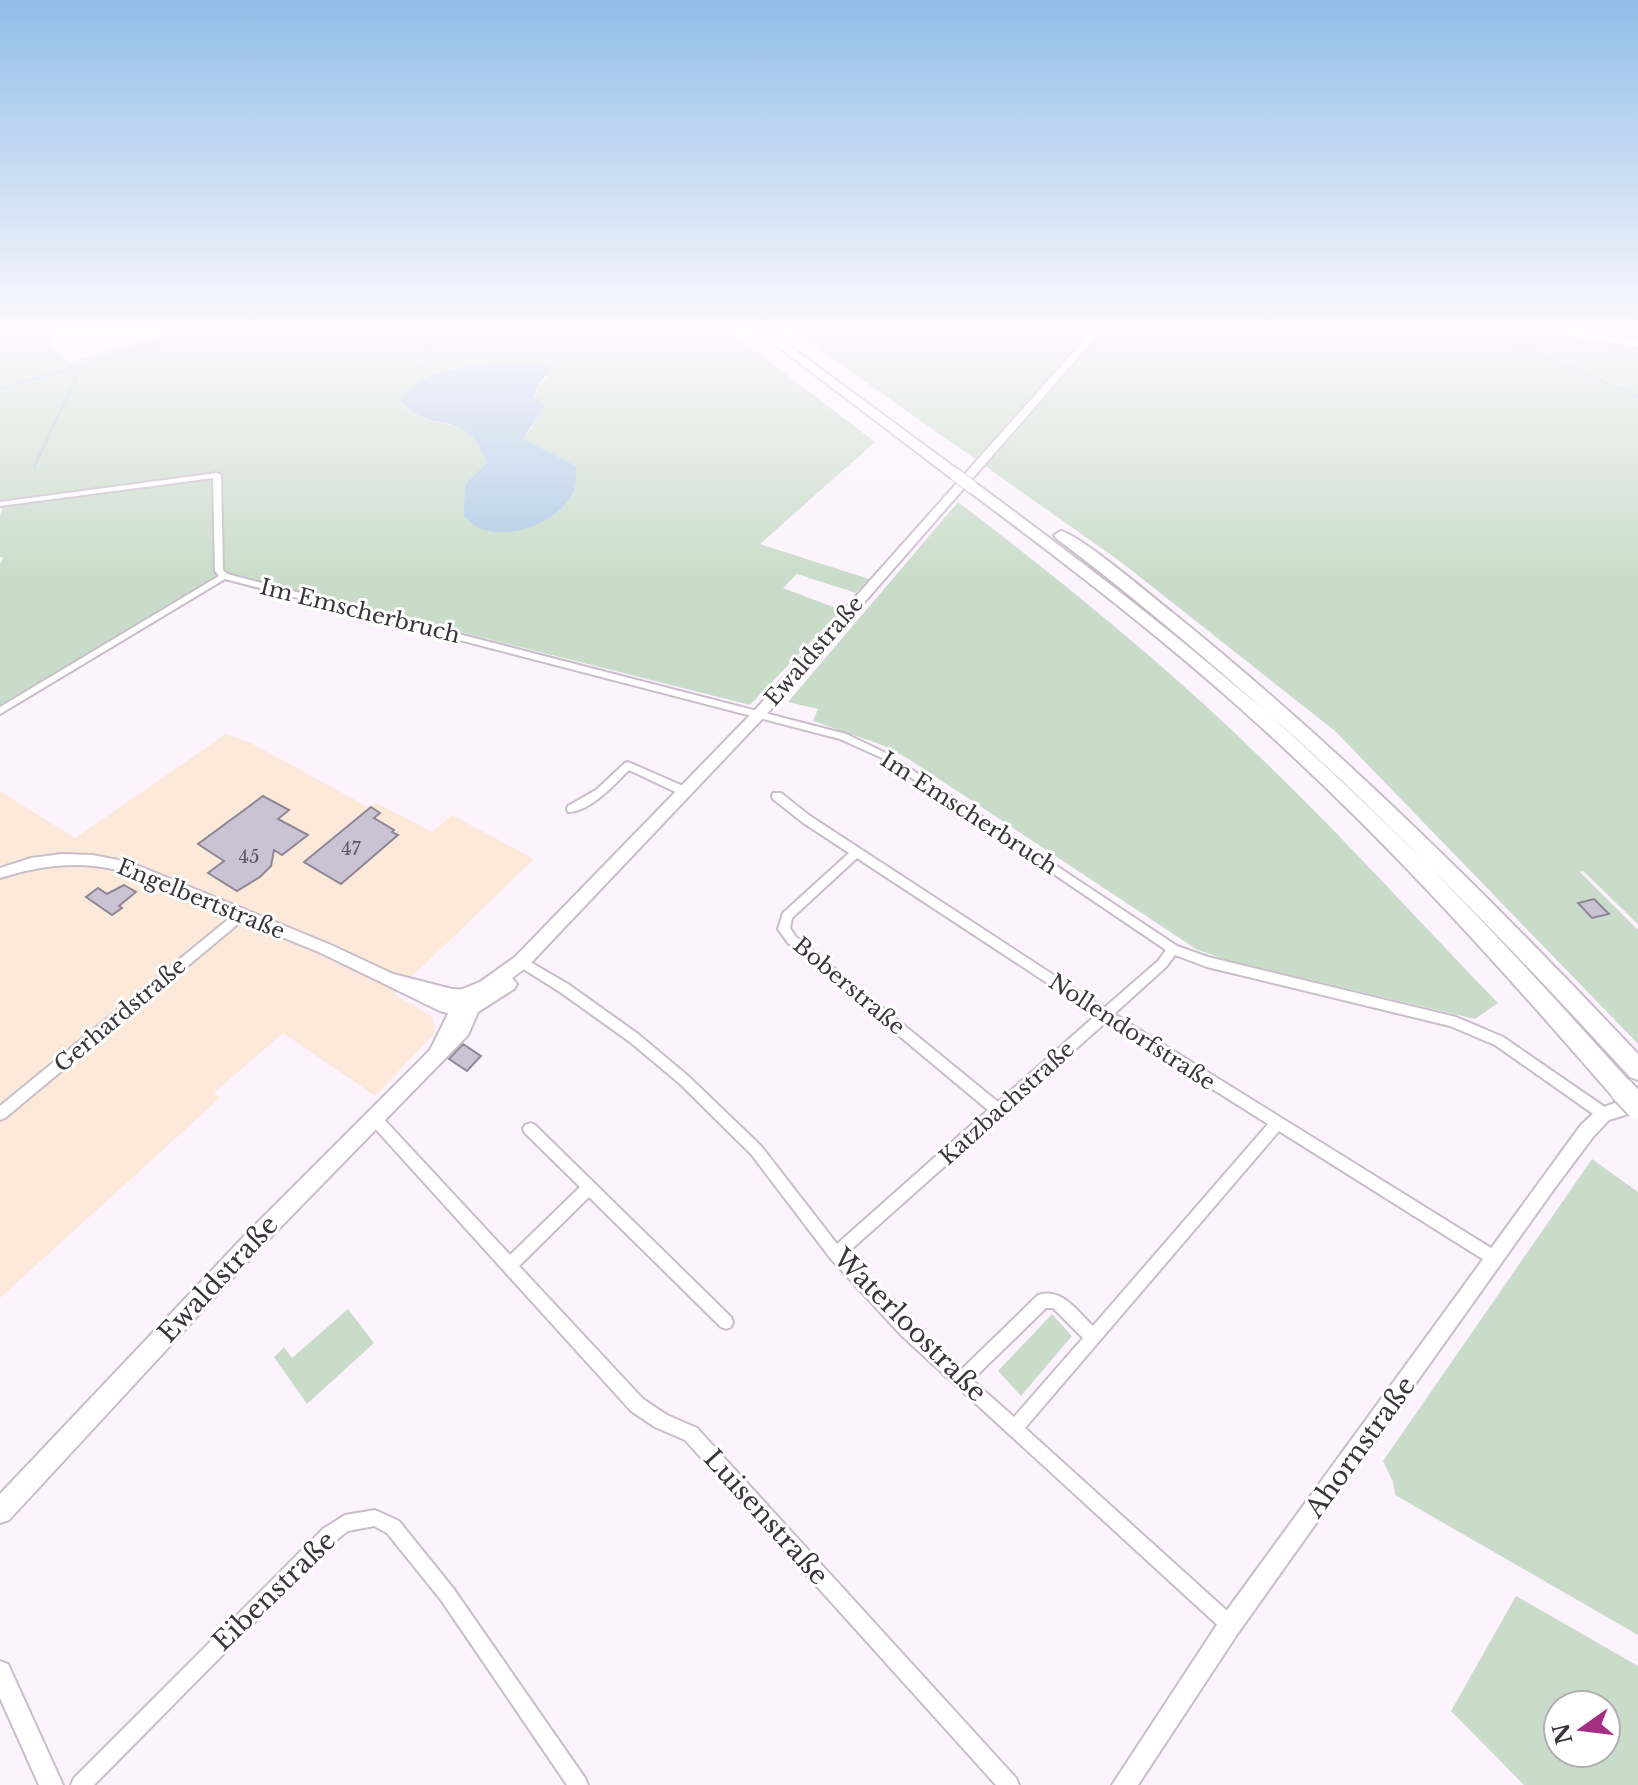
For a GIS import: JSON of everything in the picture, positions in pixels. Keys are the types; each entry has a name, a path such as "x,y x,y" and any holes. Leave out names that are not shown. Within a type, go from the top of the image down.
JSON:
{"highway":[{"path":"879,413 1178,625 1312,740 1467,888 1638,1070"},
{"path":"887,413 960,470"},
{"path":"977,482 1160,631 1294,747 1446,896 1633,1100"}],"main road":[{"name":"Ewaldstraße","path":"0,1511 257,1237 462,1029 465,1004 509,983 521,962 760,713 1024,413"}],"street":[{"path":"0,504 217,475 219,571 224,576 0,711"},
{"name":"Im Emscherbruch","path":"224,576 843,736 885,756 1173,949 1207,962 1452,1021 1499,1041 1604,1114"},
{"path":"572,809 600,793 628,765 686,792"},
{"name":"Nollendorfstraße","path":"777,796 1105,1015 1494,1258"},
{"name":"Boberstraße","path":"857,852 787,916 784,929 792,940 999,1111"},
{"name":"Engelbertstraße","path":"0,873 43,860 99,859 124,866 395,980 419,994 465,1004"},
{"name":"Gerhardstraße","path":"0,1114 240,916"},
{"name":"Katzbachstraße","path":"836,1254 1162,964 1173,949"},
{"name":"Waterloostraße","path":"521,962 564,988 634,1038 683,1079 756,1150 836,1254 906,1330 1230,1625"},
{"path":"1604,1114 1633,1100"},
{"name":"Ahornstraße","path":"1124,1785 1230,1625 1494,1258 1587,1131 1604,1114"},
{"name":"Luisenstraße","path":"375,1119 637,1405 661,1421 691,1434 1009,1785"},
{"path":"1015,1428 1276,1124"},
{"path":"530,1129 726,1322"},
{"path":"510,1265 588,1189"},
{"path":"961,1380 1043,1300 1056,1301 1093,1337"},
{"name":"Eibenstraße","path":"81,1785 329,1535 345,1523 375,1518 393,1527 447,1594 578,1785"},
{"path":"0,1672 51,1785"}],"shaded area":[{"path":"226,734 251,743 370,808 377,803 432,832 452,815 534,859 394,994 433,1017 435,1033 375,1096 283,1033 214,1093 220,1098 0,1298 0,791 75,838"}],"green space":[{"path":"0,413 414,413 461,429 475,441 487,462 465,484 576,466 522,439 533,427 534,413 837,413 875,442 760,544 869,579 856,593 797,574 783,588 841,610 750,705 227,573 0,705 0,564 3,558 0,557 0,515 5,502 0,501"},
{"path":"910,413 1638,413 1638,924 1583,871 1580,872 1638,930 1638,1044 1335,731 1121,562"},
{"path":"958,502 1115,627 1229,727 1295,791 1498,1003 1475,1019 1223,959 1196,949 907,758 882,745 813,721 818,709 788,702"},
{"path":"1592,1159 1638,1192 1638,1635 1395,1495 1393,1482 1383,1461"},
{"path":"348,1309 374,1343 307,1404 274,1357 284,1347 292,1358"},
{"path":"1052,1314 1072,1336 1021,1396 998,1371"},
{"path":"1516,1596 1638,1666 1638,1785 1524,1785 1451,1711"}],"water":[{"path":"415,413 540,413 523,439 576,466 574,490 559,511 536,525 509,532 481,529 464,516 465,484 487,462 478,444 453,425"}],"building":[{"path":"263,796 289,810 278,819 308,835 282,855 274,850 271,866 237,891 208,873 224,861 198,844"},
{"path":"371,807 380,813 374,818 398,835 341,884 304,862"},
{"path":"124,885 136,892 112,915 86,897 98,888 107,894"},
{"path":"1594,899 1609,914 1592,918 1578,903"},
{"path":"463,1044 481,1056 467,1071 449,1059"}],"waterway":[{"path":"34,467 59,413"}]}
